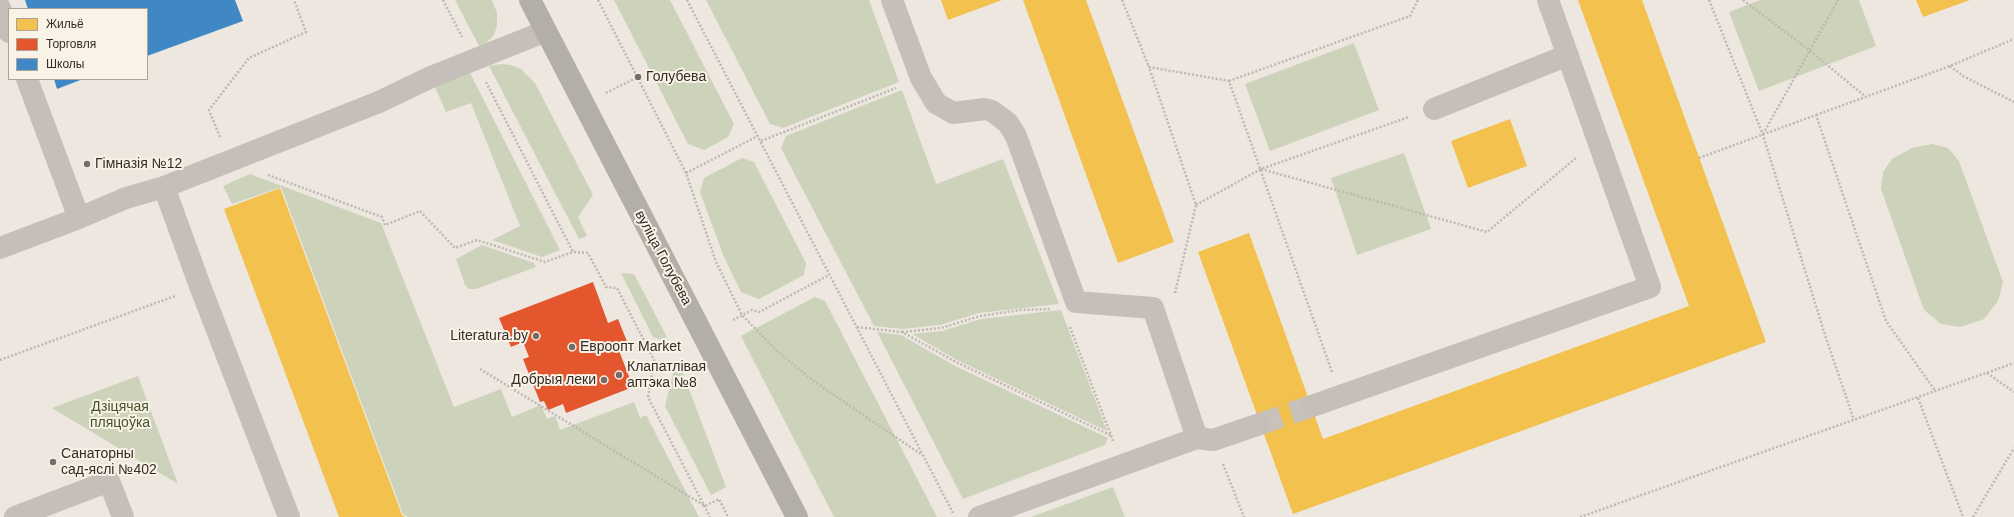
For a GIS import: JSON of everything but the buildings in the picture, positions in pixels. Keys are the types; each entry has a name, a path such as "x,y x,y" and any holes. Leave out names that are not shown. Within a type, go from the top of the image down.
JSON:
{"main road":[{"name":"вуліца Голубева","path":"530,0 797,517"}],"lane":[{"path":"892,0 921,78 931,97 947,111 960,113 985,109 992,111 1008,123 1016,136 1076,302 1153,308 1205,439"},
{"path":"1312,406 1650,287 1548,0"},
{"path":"0,8 8,29"},
{"path":"0,248 79,218 126,198 164,187 379,102 431,77 546,30"},
{"path":"1434,109 1568,56"},
{"path":"27,80 79,218"},
{"path":"164,187 200,286 289,517"},
{"path":"979,517 1205,439 1260,424"},
{"path":"15,517 108,481 123,517"}],"path":[{"path":"230,161 209,110 249,58 306,32 294,0"},
{"path":"443,0 573,252"},
{"path":"598,0 686,173 716,262 742,315 777,351 815,382 923,455"},
{"path":"688,0 955,517"},
{"path":"1122,0 1148,67 1196,205 1173,302 1153,308"},
{"path":"1148,67 1229,81 1410,16 1418,0"},
{"path":"1709,0 1762,135 1825,335 1854,420"},
{"path":"1743,0 1809,50 1866,97"},
{"path":"1762,135 1838,0"},
{"path":"1699,158 1950,66 2014,39"},
{"path":"1950,66 1963,76 2014,102"},
{"path":"584,104 638,77"},
{"path":"761,141 921,78"},
{"path":"1229,81 1261,168 1340,397"},
{"path":"1196,205 1261,168 1434,109"},
{"path":"1816,115 1886,321 1936,392"},
{"path":"686,173 758,136"},
{"path":"1261,168 1487,232 1598,140"},
{"path":"267,175 382,217 385,225 420,211 455,248 477,240 545,262 573,252 588,253 606,287 617,288 654,360 648,397 710,517"},
{"path":"733,320 752,310 759,312 829,275"},
{"path":"0,360 200,286"},
{"path":"857,327 902,332 942,328 980,316 1020,310 1051,308 1076,302"},
{"path":"902,332 956,362 1112,437"},
{"path":"1580,517 1936,392 2014,363"},
{"path":"480,369 705,506"},
{"path":"1987,373 2014,392"},
{"path":"1918,398 1963,517"},
{"path":"1205,439 1244,517"},
{"path":"1973,517 2014,448"},
{"path":"705,506 719,499 728,517"}],"green space":[{"path":"455,0 492,0 497,13 497,25 494,35 486,43 479,46"},
{"path":"614,0 670,0 734,124 728,137 704,150 688,144"},
{"path":"706,0 869,0 899,82 783,128 770,124"},
{"path":"1760,0 1859,0 1876,46 1759,91 1729,12"},
{"path":"1354,43 1379,110 1270,151 1245,84"},
{"path":"501,64 511,65 521,69 535,83 593,195 578,217 587,236 579,239 489,66"},
{"path":"470,73 560,250 542,257 492,240 520,226 471,103 446,112 435,87"},
{"path":"902,90 936,184 1003,159 1059,304 979,313 940,325 902,329 874,326 781,148 786,136"},
{"path":"1932,144 1948,148 1959,161 2003,282 1998,301 1984,319 1960,327 1941,324 1924,310 1881,189 1883,172 1892,159 1912,148"},
{"path":"1404,153 1431,229 1357,255 1331,178"},
{"path":"742,158 754,162 806,263 804,275 759,299 741,292 724,257 700,192 704,178"},
{"path":"250,174 381,223 454,407 501,389 512,417 541,405 547,419 555,416 560,430 634,402 640,418 646,415 699,517 408,517 403,514 281,187 232,204 223,186"},
{"path":"482,245 534,263 536,267 476,289 469,289 465,285 456,259"},
{"path":"621,273 634,274 667,337 662,340 653,337"},
{"path":"815,297 825,301 937,517 834,517 741,336"},
{"path":"1061,310 1107,431 957,360 912,334 942,331 981,319"},
{"path":"877,332 901,335 955,366 1108,438 1105,445 963,499"},
{"path":"679,363 726,487 711,495 665,406 675,365"},
{"name":"Дзіцячая пляцоўка","path":"138,376 178,484 52,408"},
{"path":"1113,487 1125,517 1031,517"}],"tunnel":[{"path":"1260,424 1312,406"}],"place":[{"name":"Голубева","path":"638,77"},
{"name":"Гімназія №12","path":"87,164"},
{"name":"Literatura.by","path":"536,336"},
{"name":"Евроопт Market","path":"572,347"},
{"name":"Клапатлівая аптэка №8","path":"619,375"},
{"name":"Добрыя леки","path":"604,380"},
{"name":"Санаторны сад-яслі №402","path":"53,462"}]}
